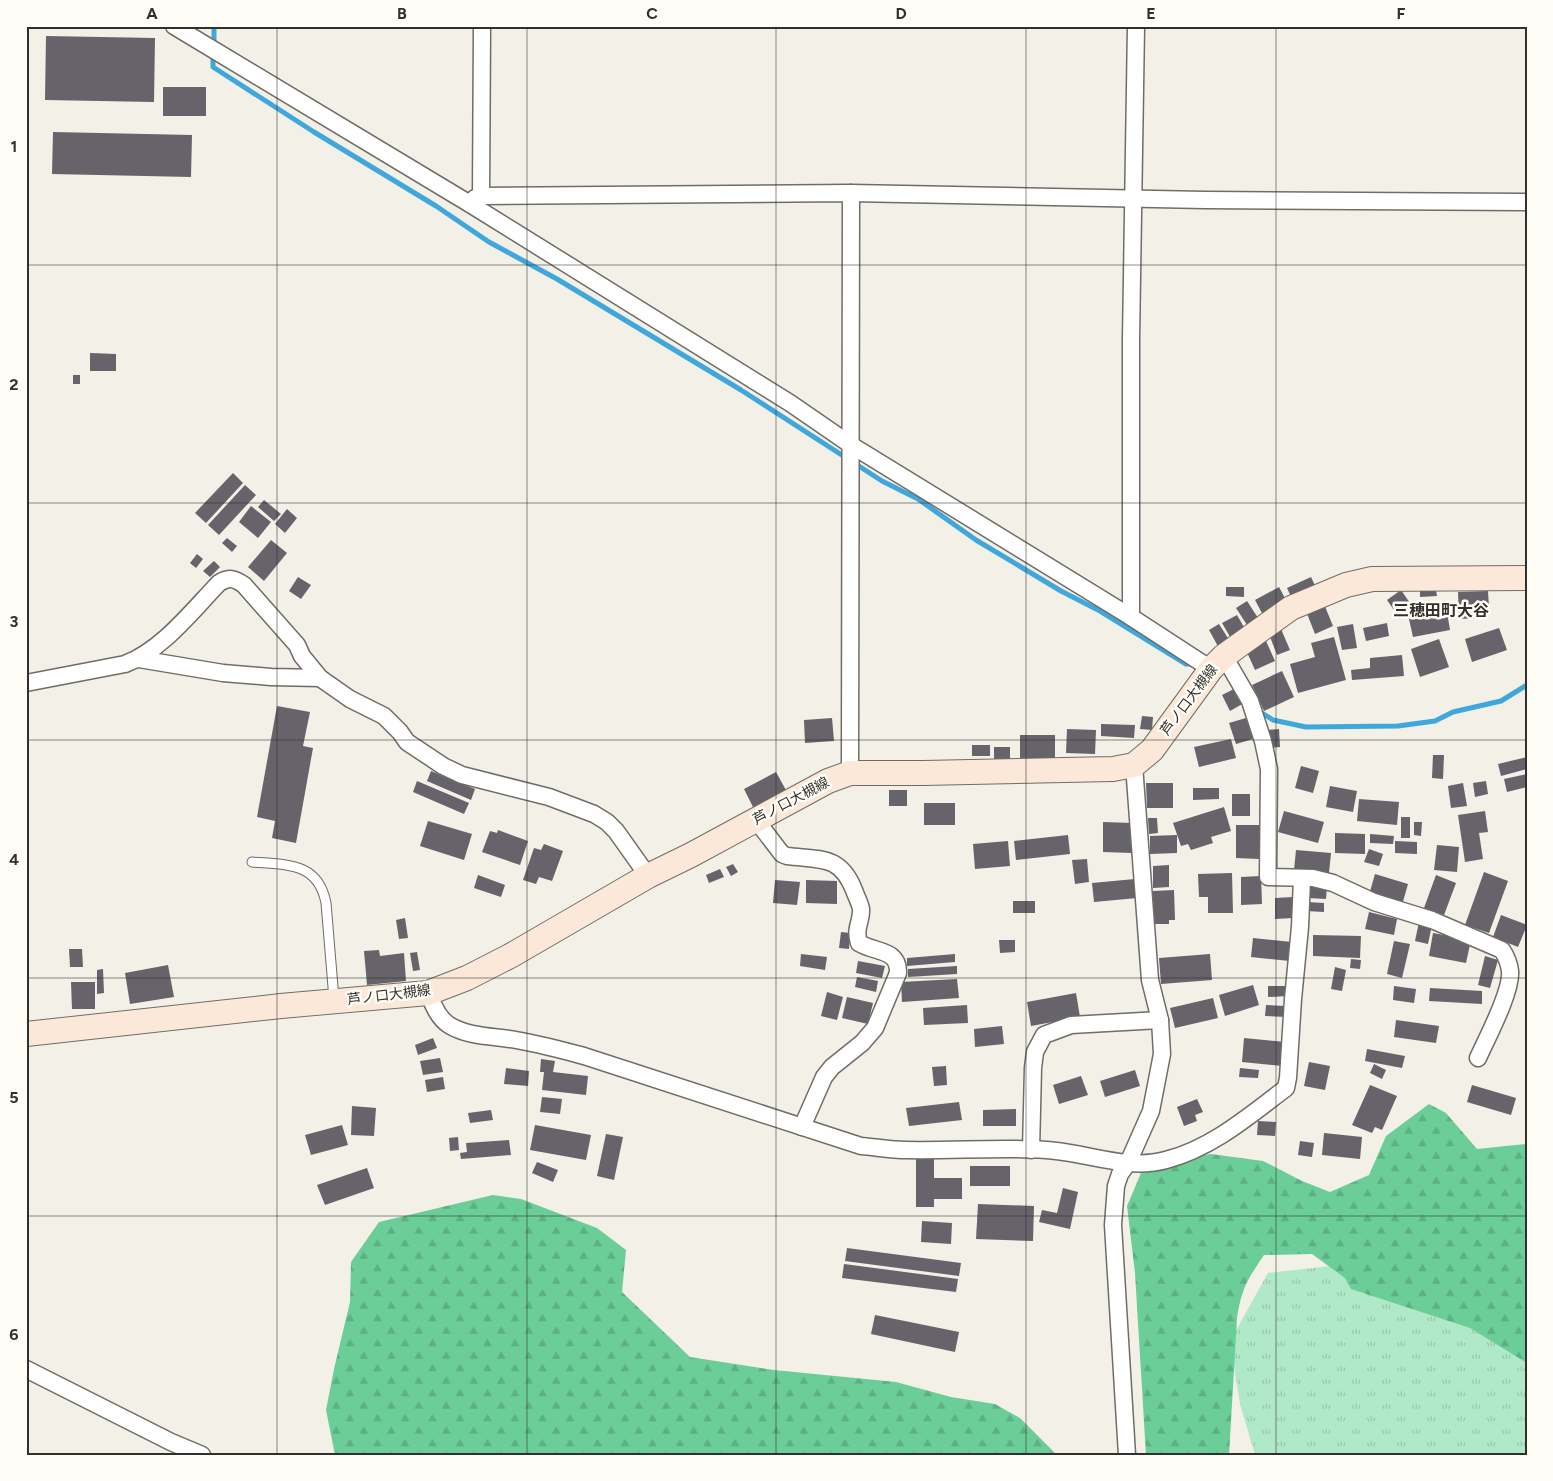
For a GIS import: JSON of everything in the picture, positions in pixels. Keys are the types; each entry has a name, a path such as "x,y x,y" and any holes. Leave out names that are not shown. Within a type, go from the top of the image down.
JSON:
{"main road":[{"name":"芦ノ口大槻線","path":"26,1034 428,993 467,978 510,956 648,876 828,781 850,773 1113,769 1134,765 1152,750 1217,662 1291,608 1346,584 1372,579 1527,578"}],"street":[{"path":"174,26 475,200 851,444 1131,617 1217,662 1250,700 1263,741 1269,769 1268,877 1313,878 1332,882 1374,902 1432,920 1502,950 1508,958 1511,972 1508,988 1478,1058"},
{"path":"475,200 482,26"},
{"path":"1131,617 1131,339 1136,26"},
{"path":"475,200 851,193 1527,202"},
{"path":"850,773 851,193"},
{"path":"26,683 125,664 139,659 160,642 220,584 227,579 236,579 244,584 291,639 320,678 350,699 384,716 407,742 443,766 462,775 550,797 594,814 616,831 648,876"},
{"path":"139,659 223,673 271,677 320,678"},
{"path":"1128,1455 1113,1224 1116,1186 1151,1111 1162,1054 1160,1020 1150,980 1134,765"},
{"path":"756,820 782,854 828,861 842,868 849,878 861,908 856,928 859,943 868,948 892,955 898,967 898,973 875,1028 862,1043 832,1067 824,1077 802,1127"},
{"path":"428,993 441,1018 448,1025 462,1031 543,1045 584,1056 860,1146 904,1150 1048,1150 1128,1163 1166,1160 1190,1151 1231,1130 1286,1088 1300,926 1302,878"},
{"path":"1031,1150 1033,1068 1035,1052 1044,1036 1071,1026 1160,1020"},
{"path":"26,1369 171,1442 202,1455"}],"lane":[{"path":"252,862 295,867 305,871 319,882 324,890 334,1002"}],"green space":[{"path":"1429,1104 1446,1113 1477,1149 1527,1144 1527,1363 1470,1328 1351,1289 1345,1278 1312,1254 1264,1255 1246,1285 1237,1318 1229,1455 1146,1455 1135,1273 1127,1206 1141,1173 1192,1157 1211,1154 1263,1161 1302,1181 1330,1192 1369,1175 1386,1136"},
{"path":"493,1195 521,1199 597,1228 626,1250 622,1292 690,1357 774,1370 896,1382 951,1397 995,1404 1020,1418 1057,1455 335,1455 326,1410 350,1302 351,1262 379,1222"},
{"path":"1358,1263 1527,1351 1527,1455 1255,1455 1240,1404 1230,1341 1268,1273"}],"building":[{"path":"46,36 155,38 154,102 45,100"},
{"path":"163,87 206,87 206,116 163,116"},
{"path":"53,132 192,135 191,177 52,174"},
{"path":"90,353 116,354 116,371 90,371"},
{"path":"73,375 80,375 80,384 73,384"},
{"path":"233,473 243,483 206,523 195,513"},
{"path":"245,485 256,495 219,535 208,525"},
{"path":"264,500 281,514 274,521 258,507"},
{"path":"251,506 271,522 258,538 239,522"},
{"path":"287,509 297,518 285,533 275,524"},
{"path":"227,538 237,546 232,552 222,543"},
{"path":"271,540 287,553 264,581 248,567"},
{"path":"197,554 203,559 196,568 190,563"},
{"path":"214,561 220,567 210,577 203,571"},
{"path":"298,577 311,585 301,599 289,591"},
{"path":"1311,577 1317,590 1293,601 1287,588"},
{"path":"1226,587 1244,587 1244,597 1226,596"},
{"path":"1279,587 1287,602 1263,615 1255,600"},
{"path":"1401,590 1414,609 1400,619 1387,600"},
{"path":"1436,590 1437,596 1420,597 1420,591"},
{"path":"1488,591 1489,608 1480,608 1480,618 1459,619 1458,592"},
{"path":"1247,601 1260,621 1249,628 1236,608"},
{"path":"1324,604 1333,626 1315,634 1306,611"},
{"path":"1447,612 1450,630 1413,637 1409,619"},
{"path":"1237,615 1248,634 1233,642 1222,623"},
{"path":"1387,623 1389,636 1366,641 1363,628"},
{"path":"1219,624 1231,643 1220,650 1209,630"},
{"path":"1353,624 1357,648 1342,650 1337,627"},
{"path":"1499,628 1507,650 1472,662 1465,639"},
{"path":"1281,629 1290,650 1277,655 1269,634"},
{"path":"1334,637 1346,680 1298,693 1290,664 1315,657 1311,643"},
{"path":"1439,639 1449,667 1420,677 1411,649"},
{"path":"1266,641 1275,661 1255,670 1246,650"},
{"path":"1402,655 1404,676 1352,680 1351,670 1370,668 1370,658"},
{"path":"1282,671 1294,697 1264,711 1252,685"},
{"path":"1236,688 1244,703 1230,711 1222,695"},
{"path":"277,706 310,712 303,746 313,748 296,843 272,838 275,821 257,817"},
{"path":"1142,716 1153,717 1152,730 1140,729"},
{"path":"832,718 834,741 805,743 804,720"},
{"path":"1246,718 1253,739 1236,744 1229,723"},
{"path":"1101,724 1135,725 1134,738 1101,736"},
{"path":"1067,729 1096,730 1095,754 1066,753"},
{"path":"1279,729 1280,747 1269,748 1267,730"},
{"path":"1020,735 1055,735 1055,760 1020,760"},
{"path":"1231,739 1236,758 1199,767 1194,747"},
{"path":"972,745 990,745 990,756 972,756"},
{"path":"994,747 1010,747 1010,759 994,759"},
{"path":"1433,755 1444,755 1443,779 1432,778"},
{"path":"1527,757 1527,769 1501,776 1498,764"},
{"path":"1301,766 1319,771 1313,793 1295,788"},
{"path":"431,771 475,789 471,800 427,781"},
{"path":"776,772 787,792 754,809 744,789"},
{"path":"1527,774 1527,787 1507,792 1504,779"},
{"path":"417,781 469,803 464,814 413,792"},
{"path":"1486,781 1488,794 1475,797 1473,783"},
{"path":"1146,783 1173,783 1173,808 1147,808"},
{"path":"1463,783 1467,806 1451,808 1448,786"},
{"path":"1330,786 1357,791 1353,812 1326,807"},
{"path":"1193,788 1219,788 1219,799 1193,800"},
{"path":"889,790 907,790 907,806 889,806"},
{"path":"1232,794 1250,794 1250,816 1232,816"},
{"path":"1359,799 1399,802 1397,825 1357,821"},
{"path":"924,803 955,803 955,825 924,825"},
{"path":"1224,807 1231,831 1211,837 1213,843 1191,850 1188,844 1181,846 1173,823"},
{"path":"1284,811 1324,822 1318,843 1278,832"},
{"path":"1485,811 1488,832 1479,833 1483,859 1465,862 1458,815"},
{"path":"1401,817 1410,817 1410,838 1401,838"},
{"path":"1148,818 1157,818 1158,833 1149,834"},
{"path":"428,821 472,834 464,860 420,846"},
{"path":"1103,822 1133,823 1132,853 1103,852"},
{"path":"1414,822 1422,822 1421,836 1414,835"},
{"path":"1236,825 1260,825 1259,859 1236,858"},
{"path":"498,830 528,841 520,865 482,852 490,831 497,833"},
{"path":"1335,833 1365,834 1365,854 1335,853"},
{"path":"1370,834 1394,836 1393,844 1370,843"},
{"path":"1068,835 1070,854 1016,860 1014,841"},
{"path":"1177,835 1177,853 1150,854 1150,836"},
{"path":"1008,841 1010,866 975,869 973,844"},
{"path":"1395,841 1417,842 1417,854 1395,853"},
{"path":"544,844 563,851 552,881 539,877 536,884 523,880 534,848 541,850"},
{"path":"1437,845 1459,847 1457,872 1434,870"},
{"path":"1369,849 1383,854 1379,866 1364,862"},
{"path":"1296,850 1331,853 1329,873 1294,870"},
{"path":"1087,859 1089,882 1075,884 1072,860"},
{"path":"733,864 738,872 731,876 726,867"},
{"path":"1169,865 1169,887 1153,888 1153,866"},
{"path":"720,869 724,877 709,883 706,875"},
{"path":"1484,872 1508,881 1489,933 1465,925"},
{"path":"1232,873 1233,913 1208,913 1208,897 1199,897 1198,874"},
{"path":"1375,874 1408,884 1402,905 1369,895"},
{"path":"478,875 505,885 501,897 474,888"},
{"path":"1436,875 1456,883 1444,915 1424,908"},
{"path":"1261,876 1262,904 1241,905 1241,877"},
{"path":"1135,879 1137,898 1094,902 1092,883"},
{"path":"775,880 800,882 797,905 773,903"},
{"path":"806,880 837,881 837,904 806,903"},
{"path":"1309,885 1327,886 1326,899 1308,898"},
{"path":"1174,890 1175,920 1169,920 1169,924 1153,924 1153,891"},
{"path":"1293,897 1293,918 1275,919 1275,898"},
{"path":"1013,901 1035,901 1035,913 1013,913"},
{"path":"1307,902 1324,903 1324,912 1306,911"},
{"path":"1369,912 1397,919 1394,935 1365,929"},
{"path":"1501,915 1527,925 1518,947 1493,937"},
{"path":"405,918 408,938 399,939 396,920"},
{"path":"1419,922 1432,925 1428,944 1415,941"},
{"path":"841,932 850,933 849,949 839,948"},
{"path":"1433,933 1471,940 1466,963 1429,956"},
{"path":"1313,935 1361,936 1360,958 1313,956"},
{"path":"1253,938 1292,942 1290,961 1251,957"},
{"path":"999,940 1015,940 1015,952 1000,953"},
{"path":"1394,941 1410,944 1402,978 1387,974"},
{"path":"69,949 82,949 83,967 70,967"},
{"path":"379,950 380,956 404,953 406,981 367,985 364,951"},
{"path":"417,952 420,970 413,971 410,953"},
{"path":"801,954 827,957 825,970 800,966"},
{"path":"955,954 955,962 907,966 907,958"},
{"path":"1210,954 1212,980 1161,984 1159,958"},
{"path":"1485,956 1498,960 1490,988 1478,985"},
{"path":"1351,959 1361,960 1360,969 1350,968"},
{"path":"858,961 885,966 882,978 856,973"},
{"path":"168,965 174,997 130,1004 125,973"},
{"path":"957,966 957,974 908,977 908,969"},
{"path":"1335,967 1346,970 1342,991 1331,989"},
{"path":"103,969 104,993 97,994 97,970"},
{"path":"857,977 878,981 876,992 855,987"},
{"path":"957,979 959,998 902,1002 901,982"},
{"path":"71,982 95,982 95,1009 72,1009"},
{"path":"1253,985 1259,1005 1225,1016 1219,995"},
{"path":"1268,986 1289,986 1289,996 1268,997"},
{"path":"1394,986 1416,989 1414,1003 1393,1000"},
{"path":"1430,988 1482,991 1482,1004 1429,1001"},
{"path":"827,992 843,997 837,1020 821,1016"},
{"path":"1076,993 1080,1017 1031,1026 1027,1002"},
{"path":"847,997 873,1003 868,1024 842,1018"},
{"path":"1213,998 1218,1018 1175,1028 1170,1008"},
{"path":"967,1005 968,1023 924,1025 923,1008"},
{"path":"1266,1005 1286,1006 1286,1017 1265,1016"},
{"path":"1396,1020 1439,1026 1436,1043 1394,1037"},
{"path":"1002,1026 1004,1044 975,1047 974,1029"},
{"path":"433,1038 437,1048 418,1055 415,1045"},
{"path":"1244,1038 1285,1042 1283,1066 1242,1062"},
{"path":"1367,1049 1405,1056 1402,1068 1365,1061"},
{"path":"440,1058 443,1072 423,1075 420,1061"},
{"path":"541,1059 555,1061 553,1072 588,1076 586,1095 542,1090 544,1072 540,1072"},
{"path":"1309,1062 1330,1066 1325,1090 1304,1086"},
{"path":"1374,1064 1386,1070 1382,1079 1370,1073"},
{"path":"946,1066 947,1085 934,1086 932,1067"},
{"path":"506,1068 529,1071 528,1086 504,1084"},
{"path":"1240,1068 1259,1070 1258,1078 1239,1077"},
{"path":"1135,1070 1140,1086 1105,1097 1100,1081"},
{"path":"1081,1076 1088,1095 1059,1104 1053,1085"},
{"path":"443,1077 445,1089 427,1092 425,1080"},
{"path":"1370,1085 1397,1096 1382,1130 1375,1127 1372,1133 1352,1125"},
{"path":"1472,1085 1516,1098 1511,1115 1467,1102"},
{"path":"542,1097 562,1099 560,1114 540,1112"},
{"path":"1197,1099 1203,1112 1195,1115 1197,1121 1184,1126 1177,1107"},
{"path":"959,1102 962,1120 909,1126 906,1108"},
{"path":"352,1106 376,1108 374,1136 351,1135"},
{"path":"1016,1109 1016,1126 983,1126 983,1110"},
{"path":"491,1110 493,1120 470,1123 468,1113"},
{"path":"1258,1121 1276,1122 1275,1136 1257,1135"},
{"path":"342,1125 348,1145 311,1155 305,1135"},
{"path":"535,1125 591,1135 586,1160 530,1150"},
{"path":"1324,1133 1362,1137 1360,1159 1322,1155"},
{"path":"606,1134 623,1137 614,1180 597,1176"},
{"path":"458,1137 459,1150 450,1151 449,1138"},
{"path":"509,1140 511,1155 461,1159 460,1153 467,1152 466,1143"},
{"path":"1300,1141 1314,1143 1312,1157 1298,1155"},
{"path":"916,1159 934,1159 934,1178 962,1178 962,1199 934,1199 934,1207 916,1207"},
{"path":"537,1162 558,1170 553,1182 532,1173"},
{"path":"970,1166 1010,1166 1010,1186 970,1186"},
{"path":"367,1168 374,1188 325,1205 317,1185"},
{"path":"1063,1188 1078,1192 1070,1229 1039,1222 1042,1210 1057,1213"},
{"path":"978,1204 1034,1206 1033,1241 976,1239"},
{"path":"922,1221 952,1223 951,1244 921,1242"},
{"path":"847,1248 961,1263 959,1276 845,1261"},
{"path":"844,1264 958,1279 956,1292 842,1278"},
{"path":"875,1315 959,1332 955,1352 871,1334"}],"waterway":[{"path":"214,26 214,46"},
{"path":"213,54 213,67 314,132 436,206 489,242 557,279 741,390 882,481 918,499 976,540 1061,591 1100,611 1186,664 1195,664"},
{"path":"1259,711 1273,720 1306,727 1398,726 1435,721 1453,712 1501,701 1527,685"}],"district":[{"name":"三穂田町大谷","path":"1441,610"}]}
